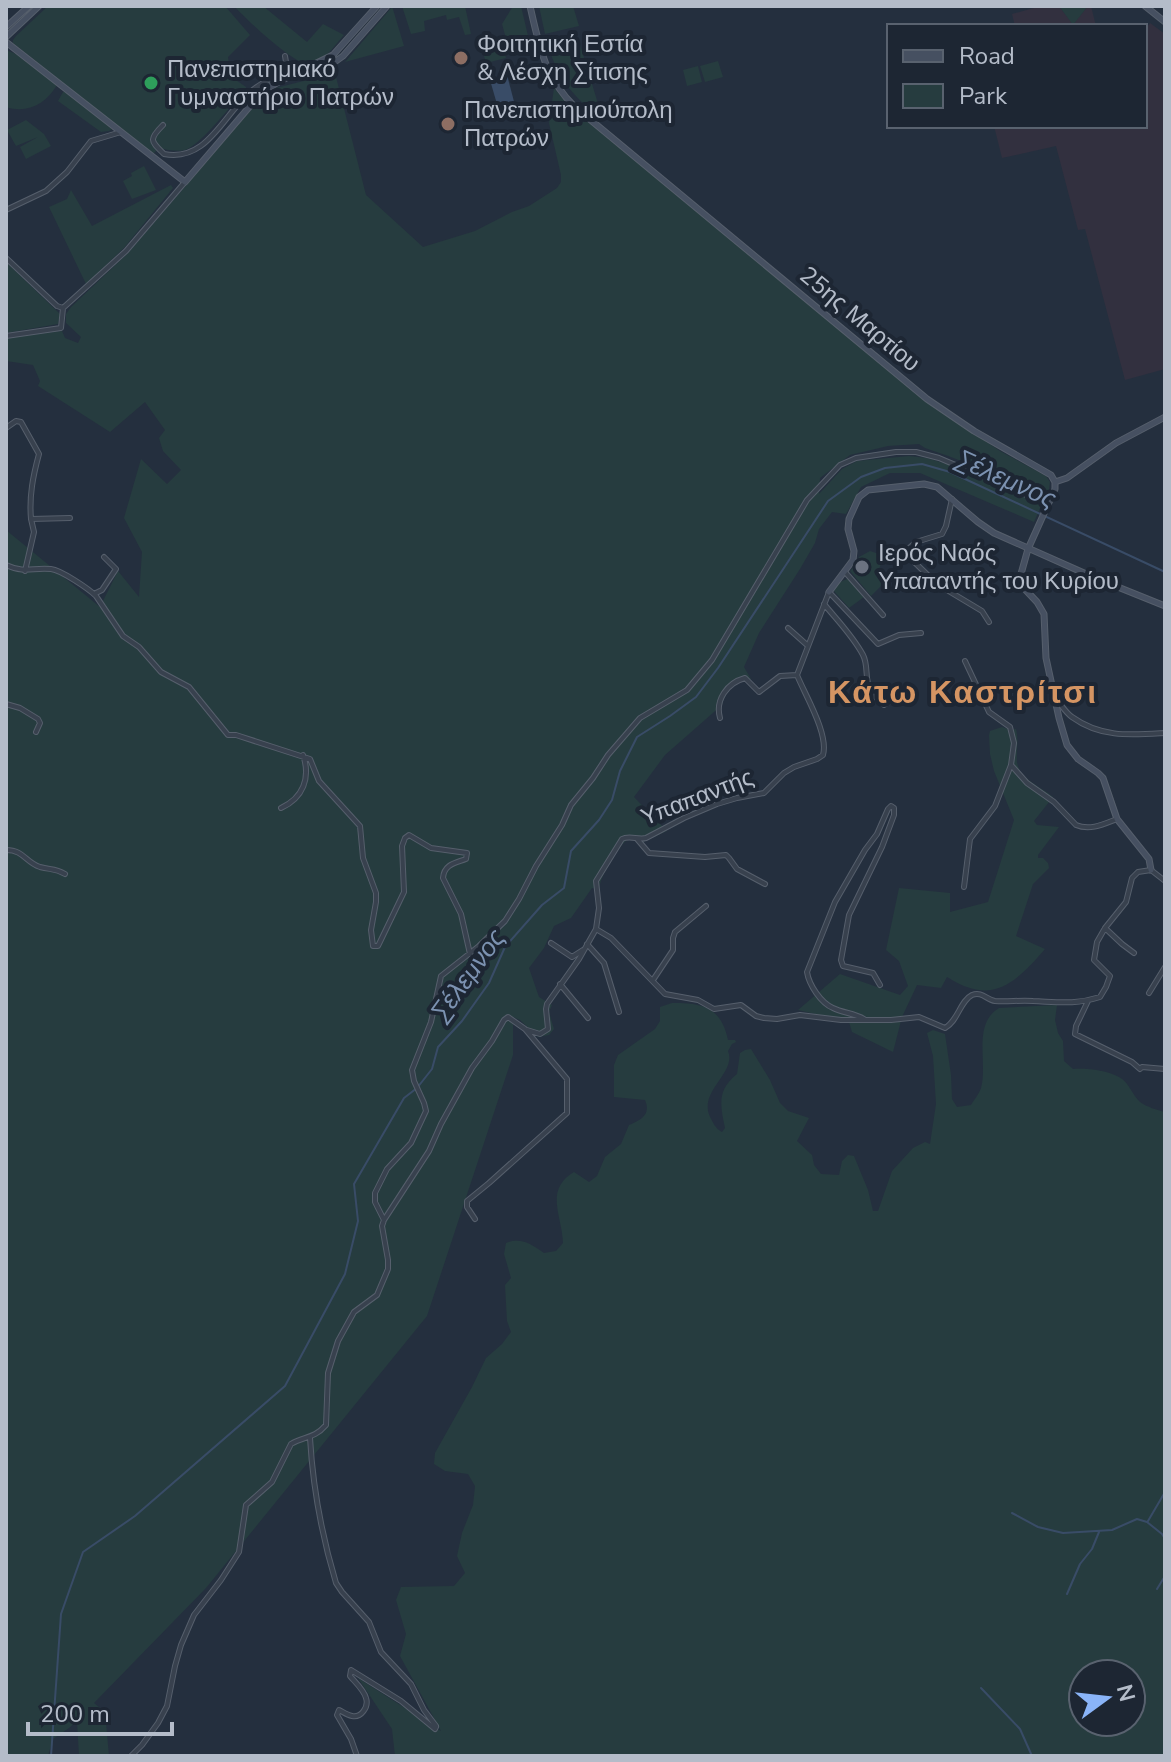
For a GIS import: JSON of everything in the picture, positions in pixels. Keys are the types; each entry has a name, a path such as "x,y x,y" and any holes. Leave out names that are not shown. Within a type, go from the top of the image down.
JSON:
{"street":[{"path":"6,27 29,6"},
{"path":"39,6 6,40 185,182"},
{"path":"299,72 336,52 377,6"},
{"path":"163,125 152,138 164,154 180,156 192,152 202,146 243,99 265,80 329,63 343,56 387,6"},
{"name":"25ης Μαρτίου","path":"530,6 547,69 563,95 575,107 927,399 974,431 1051,475 1055,482"},
{"path":"1145,6 1165,22"},
{"path":"6,336 61,328 63,308 126,251 262,92 284,76 287,68 285,56"},
{"path":"6,210 46,191 67,172 91,141 121,132"},
{"path":"6,258 57,306 63,308"},
{"path":"1165,417 1116,443 1067,478 1055,482 1055,489 1028,549 1019,581 1044,614 1046,658 1067,745 1078,759 1103,778 1117,819 1149,859 1151,870 1165,881"},
{"path":"6,428 16,421 21,422 39,454 31,488 34,532 25,571"},
{"path":"384,1220 375,1202 375,1193 387,1169 411,1143 426,1111 412,1070 431,1022 445,971 492,934 512,910 571,805 608,755 640,718 687,690 712,660 807,500 840,465 856,458 916,452 939,458 1047,505"},
{"path":"720,718 718,711 723,694 739,679 745,678 759,692 780,676 797,675 829,592 853,560 849,519 862,493 868,490 930,484 994,533 1165,606"},
{"path":"952,499 942,534 916,542 908,549 907,555 937,584 982,611 989,622"},
{"path":"31,519 70,518"},
{"path":"94,594 102,590 116,569 104,557"},
{"path":"6,565 25,571 56,570 94,594 123,636 139,647 161,672 189,687 228,735 303,755 311,761 319,781 360,826 363,858 376,893 371,930 373,946 378,946 404,892 403,841 409,835 431,848 468,855 466,859 448,867 443,878 461,914 470,954"},
{"path":"845,572 883,615"},
{"path":"829,592 878,644 899,635 921,633"},
{"path":"824,604 863,654 871,693 884,705 907,691"},
{"path":"788,628 808,646"},
{"path":"964,887 970,839 995,806 1011,765 1014,743 1010,727 989,712 965,661"},
{"name":"Υπαπαντής","path":"596,929 599,916 598,877 622,839 646,838 717,804 766,792 784,773 821,756 825,747 817,719 797,675"},
{"path":"1055,698 1068,715 1099,732 1130,736 1165,733"},
{"path":"6,704 38,719 40,723 36,732"},
{"path":"281,808 293,801 305,785 307,772 303,755"},
{"path":"1011,765 1076,825 1088,829 1117,819"},
{"path":"865,1020 826,1004 810,984 807,972 835,902 891,806 895,810 894,815 882,847 849,915 841,960 843,966 873,973 880,985"},
{"path":"637,839 649,853 705,857 726,855 737,869 765,884"},
{"path":"6,850 16,850 41,867 54,868 65,874"},
{"path":"131,1756 142,1745 167,1706 181,1645 194,1615 239,1552 246,1505 272,1482 291,1444 310,1438 326,1425 328,1373 342,1332 354,1312 377,1295 388,1269 382,1226 384,1220 429,1151 472,1068 504,1020 510,1018 537,1034 547,1031 546,1006 596,929 611,938 662,992 698,1000 714,1009 741,1005 764,1018 800,1015 841,1020 897,1020 919,1017 946,1027 967,1000 975,995 985,995 994,1001 1071,1004 1102,995 1110,977 1093,957 1097,942 1126,902 1132,878 1138,872 1151,870"},
{"path":"653,980 673,950 675,932 706,906"},
{"path":"1105,928 1134,953"},
{"path":"551,943 572,957 586,946"},
{"path":"586,946 604,963 619,1012"},
{"path":"1149,993 1165,967"},
{"path":"560,984 588,1018"},
{"path":"1088,1001 1075,1034 1139,1068 1165,1069"},
{"path":"475,1219 466,1205 467,1201 567,1114 567,1079 525,1029"},
{"path":"310,1438 316,1502 336,1583 369,1622 381,1652 411,1684 436,1726 435,1729 401,1701 351,1670 350,1676 365,1696 367,1704 359,1715 352,1716 339,1710 337,1715 357,1756"}],"shaded area":[{"path":"1041,6 1059,6 1073,24 1014,24 1012,14"},
{"path":"1088,6 1091,6 1096,24 1073,24"},
{"path":"1150,23 1165,34 1165,369 1125,380 1085,229 1078,230 1056,146 1002,158 994,128 1147,128 1147,27"}],"green space":[{"name":"Πανεπιστημιακό Γυμναστήριο Πατρών","path":"48,6 225,6 250,35 228,57 229,64 238,72 233,78 246,88 192,147 178,151 159,148 153,154 13,43 16,36"},
{"path":"234,6 263,6 307,42 323,24 344,35 320,60 303,63 271,41"},
{"path":"402,6 465,6 471,34 465,35 459,17 447,20 446,15 424,21 425,31 411,34"},
{"path":"513,6 521,6 528,36 507,42 502,24"},
{"path":"539,6 573,6 579,26 545,34"},
{"path":"1059,6 1088,6 1074,24"},
{"path":"392,7 404,46 345,62"},
{"path":"500,36 506,58 486,63 480,42"},
{"path":"578,38 603,121 569,88 548,46"},
{"path":"6,50 57,85 42,102 21,109 6,107"},
{"path":"718,61 723,77 705,82 700,66"},
{"path":"698,66 702,82 687,86 683,70"},
{"path":"335,73 366,195 423,247 475,231 529,206 557,188 561,175 549,123 554,88 571,108 917,395 1000,451 1046,476 1050,482 1049,490 1045,498 919,444 888,446 850,455 820,478 819,494 842,469 857,461 909,456 956,467 1043,502 1034,522 920,473 890,473 861,487 846,514 832,512 759,633 744,667 751,679 732,687 722,705 665,755 634,797 667,831 643,842 628,839 614,855 599,890 592,888 571,918 554,926 544,948 529,968 539,997 552,1005 549,1012 554,1029 549,1035 538,1037 513,1017 513,1055 427,1316 206,1588 94,1703 105,1712 109,1756 79,1756 77,1721 53,1739 48,1756 6,1756 6,530 100,607 118,571 139,597 142,552 124,518 141,459 167,484 181,470 163,451 159,438 165,430 145,402 110,432 38,386 40,381 33,365 6,361 6,338 62,331 65,338 78,343 81,337 66,323 66,314 71,307 127,254 263,96 276,88"},
{"path":"63,92 112,129 101,132 58,101"},
{"path":"26,120 44,134 51,146 26,159 20,147 38,137 16,146 7,130"},
{"path":"144,166 156,190 132,199 123,181"},
{"path":"171,185 173,188 124,248 86,284 49,207 67,199 71,190 92,226"},
{"path":"6,262 60,314 58,324 6,333"},
{"path":"870,551 879,554 881,565 875,574 883,584 871,596 850,571 859,557"},
{"path":"847,579 864,597 849,608 833,590"},
{"path":"1002,727 1016,729 1017,762 1022,773 1053,797 1034,821 1037,825 1059,827 1038,855 1048,863 1049,868 1033,884 1016,936 1045,949 1012,981 993,990 970,988 947,977 941,988 917,985 902,1017 893,1052 852,1032 849,1022 798,1010 840,974 900,995 908,986 899,961 886,950 899,888 950,893 950,912 988,902 1014,820 990,754 990,731"},
{"path":"672,1003 701,1006 721,1020 728,1040 735,1040 728,1051 727,1067 709,1099 710,1117 718,1129 722,1132 725,1128 721,1105 723,1092 737,1074 740,1053 751,1049 780,1103 788,1111 809,1118 797,1141 812,1155 814,1165 821,1174 839,1175 842,1161 848,1155 854,1156 873,1211 878,1211 892,1171 913,1148 925,1142 930,1144 936,1104 933,1056 927,1033 933,1030 945,1034 952,1099 957,1107 971,1105 981,1088 983,1034 991,1015 999,1008 1057,1005 1055,1020 1063,1041 1064,1061 1073,1069 1096,1070 1119,1077 1140,1102 1165,1112 1165,1756 395,1756 392,1729 358,1678 441,1731 400,1656 406,1634 396,1600 401,1587 454,1586 465,1573 457,1556 473,1505 475,1486 468,1474 445,1471 434,1464 435,1453 486,1358 511,1332 507,1321 505,1285 511,1278 504,1254 506,1243 521,1241 544,1253 556,1251 563,1243 557,1204 559,1187 574,1172 589,1182 597,1176 605,1157 621,1144 629,1125 646,1113 645,1100 614,1097 614,1065 618,1055 655,1029 660,1021 660,1007"}],"water":[{"path":"507,75 517,113 501,118 490,80"}],"waterway":[{"name":"Σέλεμνος","path":"51,1756 61,1614 83,1552 135,1516 285,1386 345,1274 358,1221 354,1184 404,1098 417,1088 432,1069 438,1047 462,1021 489,983 505,947 542,905 564,888 571,851 612,800 620,771 637,737 696,697 828,501 861,477 885,468 922,464 950,472 1165,572"},
{"path":"1148,1521 1165,1492"},
{"path":"1012,1513 1038,1527 1063,1533 1112,1530 1137,1519 1147,1522 1165,1539"},
{"path":"1067,1594 1099,1532"},
{"path":"1157,1589 1165,1576"},
{"path":"981,1688 1020,1729 1032,1756"}],"place":[{"name":"Φοιτητική Εστία & Λέσχη Σίτισης","path":"461,58"},
{"name":"Πανεπιστημιακό Γυμναστήριο Πατρών","path":"151,83"},
{"name":"Πανεπιστημιούπολη Πατρών","path":"448,124"},
{"name":"Ιερός Ναός Υπαπαντής του Κυρίου","path":"862,567"}],"district":[{"name":"Κάτω Καστρίτσι","path":"963,692"}]}
